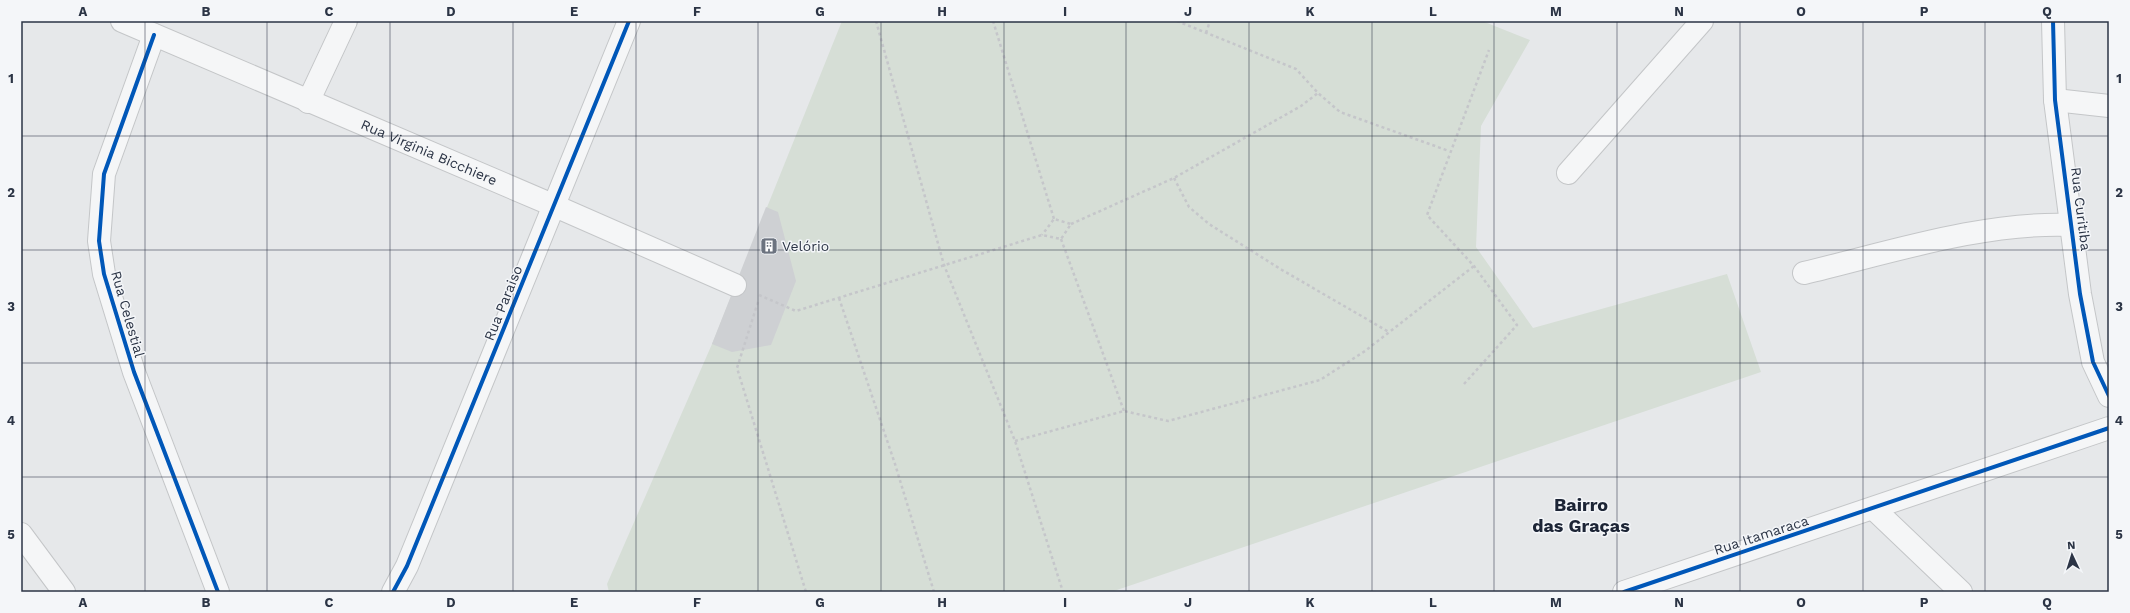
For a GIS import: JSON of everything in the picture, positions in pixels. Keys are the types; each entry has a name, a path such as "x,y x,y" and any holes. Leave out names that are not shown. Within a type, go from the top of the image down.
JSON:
{"street":[{"name":"Rua Virginia Bicchiere","path":"122,21 308,102 555,206 735,285"},
{"path":"308,102 346,21"},
{"name":"Rua Paraiso","path":"394,592 407,566 555,206 629,21"},
{"path":"1568,173 1702,21"},
{"name":"Rua Curitiba","path":"2053,21 2055,100 2080,294 2093,362 2109,396"},
{"name":"Rua Celestial","path":"154,35 104,174 99,241 104,274 134,372 218,592"},
{"path":"2055,100 2109,106"},
{"name":"Rua Curitiba","path":"1804,273 1960,236 2048,224 2072,225"},
{"name":"Rua Itamaraca","path":"1624,592 1874,509 2109,428"},
{"path":"1874,509 1961,592"},
{"path":"21,534 64,592"}],"path":[{"path":"876,21 944,265 1015,441 1062,592"},
{"path":"994,21 1054,219"},
{"path":"1177,21 1296,69 1318,93 1340,112 1449,151"},
{"path":"1206,33 1210,21"},
{"path":"1464,384 1517,325 1474,266 1427,214 1449,151 1489,50"},
{"path":"1061,238 1071,224 1174,178 1301,106 1318,93"},
{"path":"1174,178 1189,207 1208,224 1282,270 1389,332"},
{"path":"1042,235 1054,219"},
{"path":"1054,219 1071,224"},
{"path":"735,285 796,311 1042,235 1061,238"},
{"path":"1061,238 1124,411"},
{"path":"1015,441 1124,411 1168,420 1320,380 1389,332 1474,266"},
{"path":"760,296 737,368 806,592"},
{"path":"839,298 895,464 934,592"}],"shaded area":[{"path":"842,21 1482,21 1530,40 1481,126 1476,247 1533,328 1727,274 1761,372 1111,592 609,592 607,584 712,344"}],"building":[{"name":"Velório","path":"766,207 778,212 796,281 771,345 732,352 712,344"}],"cycle path":[{"path":"393,592 407,566 629,21"},
{"path":"2053,21 2055,100 2080,294 2093,362 2109,396"},
{"path":"154,35 104,174 99,241 104,274 134,372 218,592"},
{"path":"1624,592 2109,428"}],"place":[{"name":"Velório","path":"769,246"}],"district":[{"name":"Bairro das Graças","path":"1581,515"}]}
